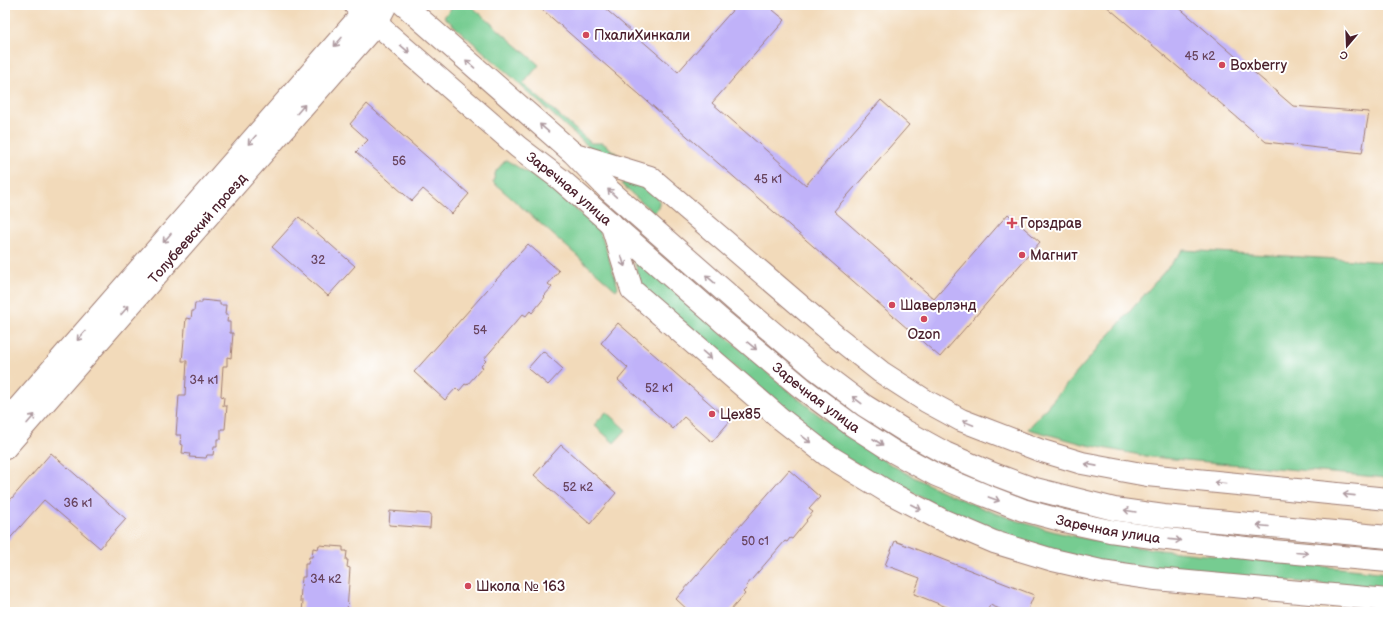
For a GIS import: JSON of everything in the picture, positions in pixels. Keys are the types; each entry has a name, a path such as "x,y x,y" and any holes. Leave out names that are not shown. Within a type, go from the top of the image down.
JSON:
{"street":[{"name":"Заречная улица","path":"404,5 573,153 610,191 739,304 816,369 865,406 905,431 946,453 991,473 1031,488 1114,509 1164,516 1388,537"},
{"name":"Заречная улица","path":"371,10 513,142 560,179 722,321 796,382 852,425 906,458 936,474 1023,510 1110,531 1263,550 1388,561"},
{"name":"Толубеевский проезд","path":"5,423 371,10"},
{"name":"Толубеевский проезд","path":"5,448 371,10"},
{"path":"573,153 650,177 838,338 881,372 926,401 961,420 1003,437 1082,463 1147,475 1388,499"},
{"path":"611,223 632,290 781,419 827,455 888,492 940,519 994,542 1054,560 1101,571 1156,579 1388,600"}],"green space":[{"path":"454,5 470,5 539,65 523,84 591,143 603,143 617,154 617,156 599,154 588,146 444,17"},
{"path":"506,160 551,187 599,231 618,287 616,290 493,182 496,171"},
{"path":"624,181 644,187 656,195 659,200 658,206 654,213 622,185"},
{"path":"1183,250 1388,262 1388,478 1151,457 1087,445 1028,429"},
{"path":"633,258 635,258 778,382 831,425 888,463 951,495 1016,520 1080,538 1183,553 1388,573 1388,590 1157,569 1103,562 1056,551 972,524 835,452 643,289"},
{"path":"606,412 626,430 614,443 594,425"}],"building":[{"path":"537,5 601,5 678,72 737,5 767,5 785,20 712,103 806,185 881,100 909,125 834,211 934,299 1008,214 1040,242 940,357"},
{"path":"1105,5 1176,5 1293,106 1369,112 1362,153 1266,142"},
{"path":"367,104 469,194 452,214 423,189 412,201 356,152 368,140 350,124"},
{"path":"299,217 355,266 328,296 272,247"},
{"path":"528,244 559,271 548,284 552,287 532,313 530,311 526,316 523,314 484,359 486,361 481,366 483,367 467,385 465,384 459,391 456,388 445,400 414,372"},
{"path":"202,300 220,302 220,305 226,305 225,314 228,314 227,322 230,322 230,333 233,333 231,358 227,357 227,366 223,366 221,396 224,397 223,406 227,406 225,429 221,429 221,439 217,439 217,447 214,447 213,455 207,455 206,458 189,457 190,454 182,453 183,445 180,444 181,435 176,435 179,395 185,395 187,361 182,361 186,318 191,319 195,303 202,303"},
{"path":"618,323 730,421 712,442 684,417 673,429 618,380 628,368 601,343"},
{"path":"543,351 563,369 548,385 528,368"},
{"path":"561,445 616,493 590,524 534,475"},
{"path":"51,453 126,519 100,548 44,500 5,544 5,506"},
{"path":"789,470 820,497 809,509 813,512 806,520 807,521 792,539 790,538 787,542 785,541 746,586 747,588 743,592 745,594 729,612 690,612 676,599"},
{"path":"390,511 431,514 430,528 389,525"},
{"path":"895,541 1034,595 1027,612 1007,612 990,605 987,612 959,612 914,594 920,578 885,565"},
{"path":"319,545 343,547 343,551 347,551 347,567 350,568 347,612 302,612 303,601 300,601 302,577 305,577 305,564 308,564 309,557 312,557 313,548 318,549"}],"place":[{"name":"ПхалиХинкали","path":"586,35"},
{"name":"Boxberry","path":"1222,65"},
{"name":"Горздрав","path":"1012,223"},
{"name":"Магнит","path":"1022,255"},
{"name":"Шаверлэнд","path":"892,305"},
{"name":"Ozon","path":"924,319"},
{"name":"Цех85","path":"712,414"},
{"name":"Школа № 163","path":"468,586"}]}
